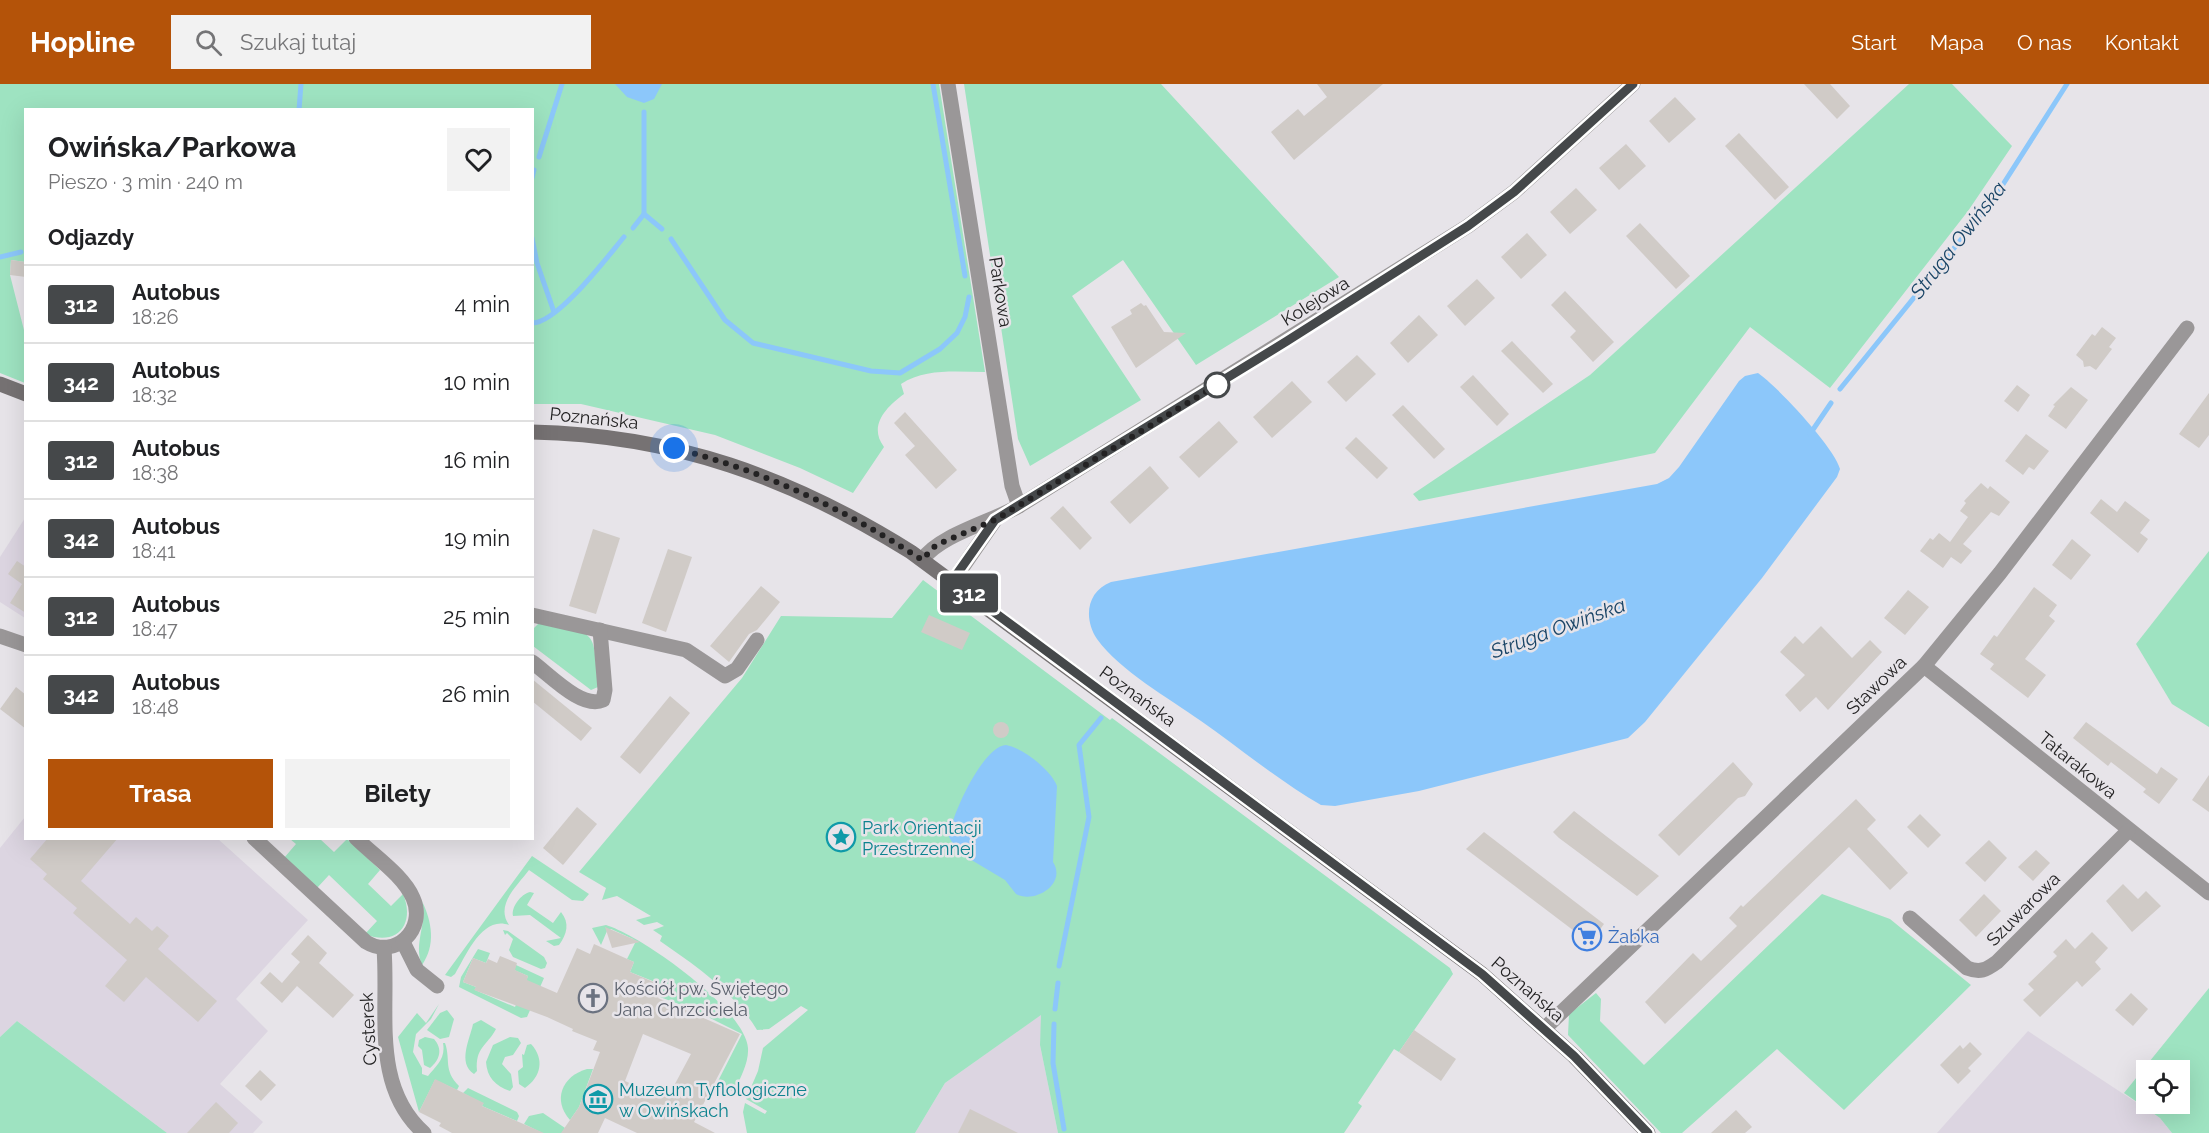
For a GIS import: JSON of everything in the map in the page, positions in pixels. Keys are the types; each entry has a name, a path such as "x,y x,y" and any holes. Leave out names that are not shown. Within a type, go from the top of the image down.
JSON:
{"main road":[{"path":"0,384 24,393"},
{"name":"Poznańska","path":"534,432 623,438 728,463 809,495 922,560 1482,974 1545,1028 1648,1133"}],"street":[{"name":"Parkowa","path":"948,84 1012,486 1019,506"},
{"name":"Kolejowa","path":"922,560 936,545 995,520 1019,506 1287,341 1476,221 1514,192 1633,84"},
{"name":"Stawowa","path":"1545,1028 1924,666 2000,573 2187,328"},
{"name":"Kolejowa","path":"952,581 995,520"},
{"path":"534,615 686,651 724,676 737,669 757,640"},
{"path":"534,664 580,699 590,703 603,700 605,690 600,630"},
{"path":"0,636 24,644"},
{"name":"Tatarakowa","path":"1924,666 2128,831 2209,893"},
{"name":"Szuwarowa","path":"1910,918 1967,968 1977,972 1986,970 1997,962 2128,831"},
{"path":"256,840 360,937 371,945 384,949 403,942 415,923 417,915 413,898 394,874 358,840"},
{"path":"403,942 417,970 438,986"},
{"name":"Cysterek","path":"384,949 384,1018 388,1067 408,1114 424,1133"}],"shaded area":[{"path":"24,520 24,617 0,602 0,557"},
{"path":"24,818 24,840 219,840 308,920 236,999 268,1031 220,1084 263,1122 253,1133 167,1133 17,1021 0,1037 0,848"},
{"path":"1042,1014 1040,1045 1058,1133 915,1133 945,1083"},
{"path":"2028,1031 2136,1102 2136,1114 2154,1114 2160,1118 2172,1133 1937,1133"}],"green space":[{"path":"0,84 939,84 985,372 931,373 901,384 904,394 886,411 879,424 878,432 884,447 853,493 800,468 715,435 581,404 534,404 534,108 24,108 24,262 11,260 10,275 24,330 24,383 0,373"},
{"path":"964,84 1161,84 1339,277 1196,365 1123,260 1072,296 1141,400 1030,466 1018,439"},
{"path":"1909,84 1952,84 2012,146 1968,211 1830,388 1750,327 1655,453 1419,501 1413,494 1590,375"},
{"path":"2209,551 2209,727 2172,704 2136,644"},
{"path":"923,580 1110,720 1112,718 1450,968 1453,974 1399,1052 1394,1049 1358,1103 1362,1106 1344,1133 1058,1133 1040,1045 1041,1015 945,1083 915,1133 747,1133 743,1112 745,1103 765,1114 767,1111 746,1099 758,1071 763,1048 808,1010 801,1006 769,1029 757,1030 748,1016 726,992 660,941 662,936 653,930 664,926 657,922 644,925 636,920 651,916 617,896 602,900 606,888 579,872 742,678 781,616 892,618"},
{"path":"539,623 572,629 589,637 595,653 598,687 591,690 534,647 534,628"},
{"path":"291,840 321,840 334,852 348,840 380,870 368,884 391,906 403,894 407,915 405,924 394,935 386,938 365,934 377,921 329,875 317,888 284,858 296,844"},
{"path":"532,856 589,894 583,901 572,900 529,870 506,903 505,918 509,925 499,923 483,931 455,974 451,977 445,975"},
{"path":"530,892 534,893 527,905 553,923 561,912 564,916 566,928 559,945 554,946 546,941 561,938 530,915 513,916 517,901"},
{"path":"1822,894 1890,919 1971,985 1844,1110 1777,1049 1682,1133 1661,1133 1568,1035 1569,1014 1596,993 1601,999 1600,1021 1644,1065"},
{"path":"422,901 430,925 431,941 422,965 419,949 423,917"},
{"path":"606,925 643,943 666,958 730,1014 743,1032 748,1048 746,1065 734,1092 719,1083 716,1085 742,1034 692,1009 660,997 665,986 630,972 634,962 627,959 635,943 633,939 611,929 607,931 601,945 592,928"},
{"path":"503,930 508,931 544,957 547,963 545,968 541,969 513,957 509,950 513,939 507,933 505,935"},
{"path":"478,949 490,953 486,963 473,958 463,982 476,987 475,990 515,1007 528,976 514,970 516,965 544,978 527,1017 521,1018 459,987 461,977"},
{"path":"2209,988 2209,1133 2172,1133 2154,1114 2190,1114 2190,1060 2151,1060"},
{"path":"439,1004 431,1019 416,1034 413,1052 422,1068 422,1074 428,1076 442,1058 443,1043 445,1043 449,1070 459,1086 457,1090 435,1080 419,1112 398,1037 417,1013 426,1023"},
{"path":"447,1010 454,1019 449,1037 440,1039 427,1030 440,1013"},
{"path":"481,1020 496,1029 482,1047 478,1057 477,1071 474,1074 466,1064 465,1057 473,1024"},
{"path":"17,1021 167,1133 0,1133 0,1037"},
{"path":"425,1037 434,1039 439,1047 438,1058 430,1068 424,1065 422,1050 418,1046 419,1040"},
{"path":"510,1037 518,1038 521,1043 513,1055 505,1057 502,1064 511,1074 513,1087 510,1091 493,1080 486,1062 493,1045"},
{"path":"531,1044 538,1056 539,1068 535,1079 525,1088 519,1084 518,1071 523,1067 522,1054 524,1055 527,1045"},
{"path":"587,1069 593,1069 579,1107 570,1120 562,1105 562,1090 571,1077"},
{"path":"2136,1078 2136,1101 2124,1093"},
{"path":"468,1088 517,1112 519,1116 517,1121 482,1106 483,1104 463,1093"},
{"path":"543,1113 565,1128 562,1133 542,1133 524,1124 529,1116"}],"water":[{"path":"615,84 662,84 654,99 644,103 627,97"},
{"path":"1758,373 1778,390 1817,433 1836,459 1840,469 1837,477 1762,578 1645,722 1628,738 1419,791 1335,806 1321,805 1132,673 1107,651 1093,631 1089,614 1092,598 1103,586 1111,582 1657,484 1669,478 1679,467 1739,381 1745,376"},
{"path":"1006,745 1020,750 1036,761 1049,773 1057,786 1053,862 1056,878 1047,890 1032,896 1016,894 1005,880 958,852 949,837 962,799 978,769 997,748"}],"building":[{"path":"1317,84 1383,84 1294,160 1271,132 1298,109 1304,116 1327,97"},
{"path":"1804,84 1830,84 1850,106 1837,119"},
{"path":"1675,97 1696,119 1669,143 1649,121"},
{"path":"1739,133 1789,187 1775,200 1725,146"},
{"path":"1626,144 1646,166 1619,190 1599,168"},
{"path":"1576,188 1597,210 1570,234 1550,212"},
{"path":"1640,223 1690,276 1676,289 1626,236"},
{"path":"1527,233 1547,255 1521,279 1501,257"},
{"path":"11,260 24,262 24,277 10,275"},
{"path":"1477,279 1495,298 1465,326 1447,306"},
{"path":"1565,291 1614,342 1593,362 1570,337 1576,331 1551,305"},
{"path":"1141,303 1146,305 1164,332 1186,333 1136,368 1111,327 1132,314 1130,310"},
{"path":"1419,315 1438,335 1408,363 1390,343"},
{"path":"2102,327 2116,338 2109,347 2112,349 2096,370 2090,366 2084,367 2083,361 2076,355 2092,334 2095,336"},
{"path":"1512,341 1553,384 1543,393 1501,351"},
{"path":"1357,355 1376,374 1346,402 1327,382"},
{"path":"1473,375 1509,414 1497,426 1460,387"},
{"path":"1292,381 1312,402 1272,438 1253,417"},
{"path":"2017,385 2030,395 2018,412 2004,401"},
{"path":"2071,387 2088,400 2066,429 2048,416 2055,406 2053,405"},
{"path":"2209,393 2209,435 2199,448 2179,434"},
{"path":"1403,405 1445,449 1434,459 1392,415"},
{"path":"905,412 957,470 936,489 905,455 915,446 894,423"},
{"path":"1219,421 1238,442 1199,478 1179,457"},
{"path":"2026,434 2049,451 2034,470 2029,467 2023,475 2005,461"},
{"path":"1356,437 1388,468 1377,479 1345,448"},
{"path":"1150,466 1169,488 1130,524 1110,502"},
{"path":"1981,483 1988,489 1990,486 2010,502 1999,516 1991,512 1963,544 1972,551 1961,564 1951,557 1943,568 1920,551 1930,538 1933,540 1939,533 1950,542 1968,517 1960,511 1966,503 1964,501"},
{"path":"2101,499 2117,512 2125,501 2150,520 2140,533 2148,539 2138,553 2090,513"},
{"path":"1063,506 1092,538 1080,550 1050,518"},
{"path":"593,529 620,538 596,614 569,606"},
{"path":"2072,539 2091,555 2071,580 2052,565"},
{"path":"668,549 692,557 666,632 642,623"},
{"path":"17,561 24,566 24,612 10,603 22,584 8,574"},
{"path":"761,586 780,602 757,630 749,634 729,662 710,646"},
{"path":"2034,587 2057,605 2049,616 2055,621 2025,659 2046,675 2028,698 1990,669 1994,664 1980,654 1994,635 1997,637"},
{"path":"1908,590 1929,607 1905,635 1884,618"},
{"path":"929,615 970,633 962,650 921,632"},
{"path":"1821,626 1852,658 1870,640 1882,652 1828,710 1816,697 1800,712 1785,695 1805,675 1780,652 1795,636 1803,644"},
{"path":"534,681 592,728 581,741 534,703"},
{"path":"16,687 24,693 24,727 0,709"},
{"path":"670,696 690,713 640,774 620,757"},
{"path":"1001,722 1007,724 1009,730 1007,736 1001,738 995,736 993,730 995,724"},
{"path":"2086,722 2157,774 2161,767 2178,779 2159,804 2143,792 2146,789 2111,762 2108,766 2073,738"},
{"path":"1733,762 1753,784 1745,796 1738,798 1679,856 1658,835"},
{"path":"2209,775 2209,812 2192,800"},
{"path":"1856,799 1876,820 1867,829 1908,873 1890,890 1849,847 1665,1024 1645,1002 1693,953 1701,961 1737,926 1729,918 1741,905 1743,907"},
{"path":"577,807 597,824 563,865 543,848"},
{"path":"1574,811 1659,876 1637,896 1559,838 1553,832"},
{"path":"1920,814 1941,835 1928,848 1907,827"},
{"path":"1484,832 1604,924 1590,943 1466,849"},
{"path":"46,840 116,840 81,881 130,924 136,917 152,931 157,926 169,936 158,949 217,1001 198,1022 146,977 124,1002 105,986 127,960 73,913 77,908 43,879 47,874 30,859"},
{"path":"1989,840 2007,858 1985,882 1965,863"},
{"path":"2036,850 2050,863 2033,881 2018,867"},
{"path":"2123,884 2138,899 2146,891 2161,906 2132,932 2106,901"},
{"path":"1984,894 2001,911 1976,937 1959,920"},
{"path":"605,927 640,942 612,948"},
{"path":"2092,932 2108,948 2095,962 2101,969 2082,987 2077,981 2040,1017 2023,1000 2034,990 2028,984 2057,956 2053,952 2066,939 2075,949"},
{"path":"308,935 327,953 319,963 354,995 333,1018 297,986 282,1003 260,983 270,972 282,983 300,962 291,954"},
{"path":"594,944 634,962 630,972 663,986 658,998 740,1034 694,1122 715,1133 637,1133 605,1118 598,1133 561,1133 579,1107 600,1052 593,1050 597,1041 572,1031 573,1029 547,1017 474,990 476,987 463,982 473,958 486,963 488,959 497,963 500,956 517,963 515,970 528,976 527,980 557,993 577,948 590,954","holes":["643,1034 691,1054 669,1095 663,1092 660,1097 625,1081"]},
{"path":"2131,993 2148,1009 2133,1026 2115,1010"},
{"path":"1414,1030 1456,1059 1441,1081 1399,1052"},
{"path":"1970,1042 1982,1054 1968,1068 1971,1071 1958,1084 1940,1065 1960,1045 1963,1049"},
{"path":"260,1070 276,1085 261,1101 245,1086"},
{"path":"435,1079 484,1103 482,1106 544,1133 452,1133 439,1126 441,1123 419,1112"},
{"path":"216,1102 238,1123 229,1133 187,1133"},
{"path":"970,1109 1018,1133 958,1133"},
{"path":"1736,1110 1752,1127 1745,1133 1711,1133"}],"waterway":[{"path":"299,108 301,84"},
{"path":"539,157 562,84"},
{"path":"933,84 965,276"},
{"name":"Struga Owińska","path":"1840,389 1993,200 2067,84"},
{"path":"633,228 644,214 644,112"},
{"path":"644,214 662,229"},
{"path":"534,322 555,313 568,301 624,237"},
{"path":"671,239 725,320 753,343 871,371 900,373 940,349 957,333 965,317 969,297"},
{"path":"534,248 554,312"},
{"path":"0,257 21,252"},
{"name":"Struga Owińska","path":"1810,434 1831,403"},
{"name":"Struga Owińska","path":"1059,966 1089,817 1079,745 1101,718"},
{"name":"Struga Owińska","path":"1055,1009 1058,983"},
{"name":"Struga Owińska","path":"1054,1024 1053,1063 1064,1129"}],"bus line":[{"name":"312","path":"1633,84 1514,192 1468,226 1287,341 995,520 952,581 1482,974 1545,1028 1648,1133"}],"place":[{"name":"Park Orientacji Przestrzennej","path":"841,837"},
{"name":"Żabka","path":"1587,936"},
{"name":"Kościół pw. Świętego Jana Chrzciciela","path":"593,998"},
{"name":"Muzeum Tyflologiczne w Owińskach","path":"598,1099"}],"route":[{"path":"674,448 728,463 793,487 860,522 922,560 936,545 995,520 1217,385"}]}
